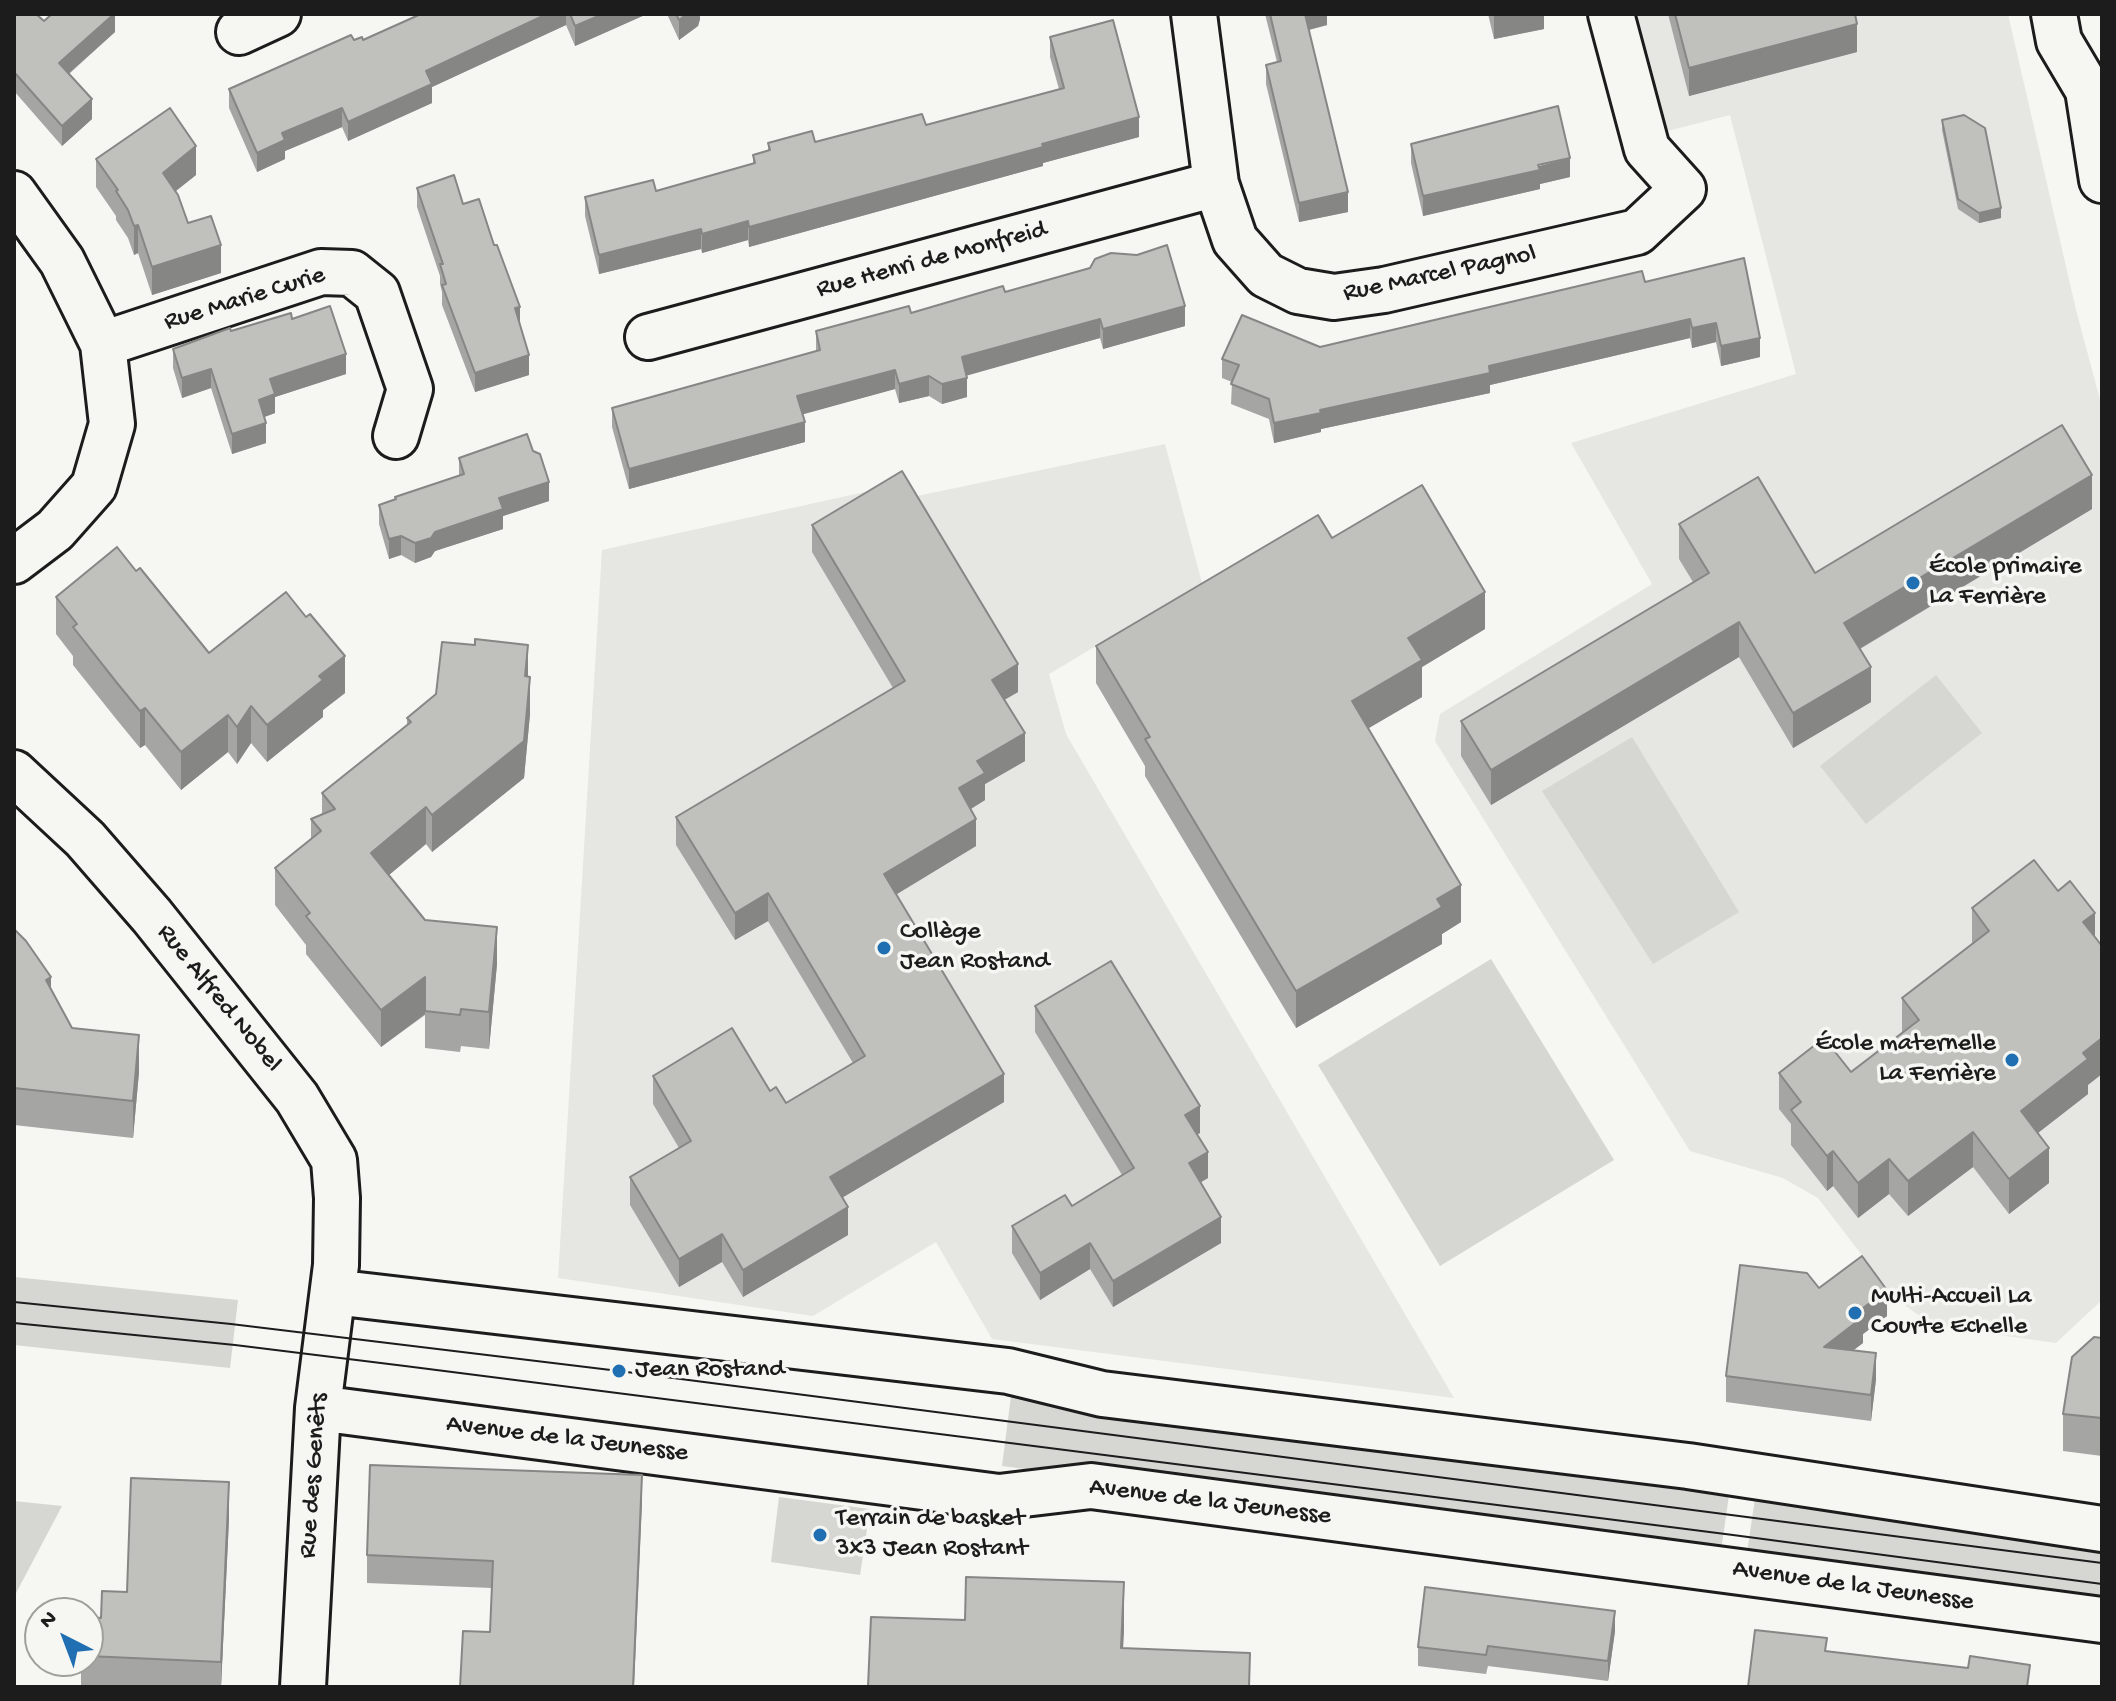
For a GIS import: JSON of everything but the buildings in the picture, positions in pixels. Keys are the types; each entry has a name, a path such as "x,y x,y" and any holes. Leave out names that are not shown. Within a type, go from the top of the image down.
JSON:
{"street":[{"path":"239,32 278,14"},
{"name":"Rue Marcel Pagnol","path":"1194,14 1216,184 1235,240 1266,275 1298,291 1334,297 1384,290 1637,232 1683,189 1647,149 1611,14"},
{"path":"2054,14 2059,41 2095,86 2102,180"},
{"name":"Rue Henri de Monfreid","path":"648,337 1216,184"},
{"path":"14,194 25,205 62,261 103,344 112,424 94,486 55,530 14,561"},
{"name":"Rue Marie Curie","path":"103,344 321,272 352,273 377,293 410,389 396,436"},
{"name":"Rue Alfred Nobel","path":"14,773 85,839 152,916 297,1098 334,1160 337,1198 334,1278"},
{"path":"334,1278 1008,1371 1102,1394 1688,1466 2102,1529"},
{"name":"Rue des Genêts","path":"303,1687 318,1408 334,1278"},
{"name":"Avenue de la Jeunesse","path":"318,1408 999,1497 1091,1486 2102,1620"}],"shaded area":[{"path":"1630,14 2008,14 2076,310 2102,407 2102,1300 2056,1343 1950,1328 1925,1320 1895,1298 1818,1198 1783,1178 1690,1151 1435,741 1440,714 1652,584 1571,443 1796,374 1730,115 1660,133"},
{"name":"Collège Jean Rostand","path":"1165,444 1202,583 1049,674 1066,734 1454,1398 992,1339 936,1242 813,1316 558,1278 602,550 896,485 903,499"},
{"path":"1936,675 1982,733 1866,824 1820,766"},
{"path":"1632,737 1739,912 1653,964 1542,791"},
{"path":"1491,959 1614,1160 1440,1266 1318,1065"},
{"path":"14,1277 238,1300 230,1368 14,1345"},
{"path":"1011,1396 1730,1488 1720,1558 1002,1466"},
{"path":"1756,1492 2102,1538 2102,1607 1746,1559"},
{"name":"Terrain de basket 3x3 Jean Rostant","path":"779,1497 870,1509 860,1575 771,1562"},
{"path":"14,1501 62,1506 14,1597"}],"tram line":[{"path":"14,1302 231,1324 619,1371 2102,1563"},
{"path":"14,1323 405,1366 2102,1584"}],"place":[{"name":"École primaire La Ferrière","path":"1913,583"},
{"name":"Collège Jean Rostand","path":"884,948"},
{"name":"École maternelle La Ferrière","path":"2012,1060"},
{"name":"Multi-Accueil La Courte Echelle","path":"1855,1313"},
{"name":"Jean Rostand","path":"619,1371"},
{"name":"Terrain de basket 3x3 Jean Rostant","path":"820,1535"}]}
